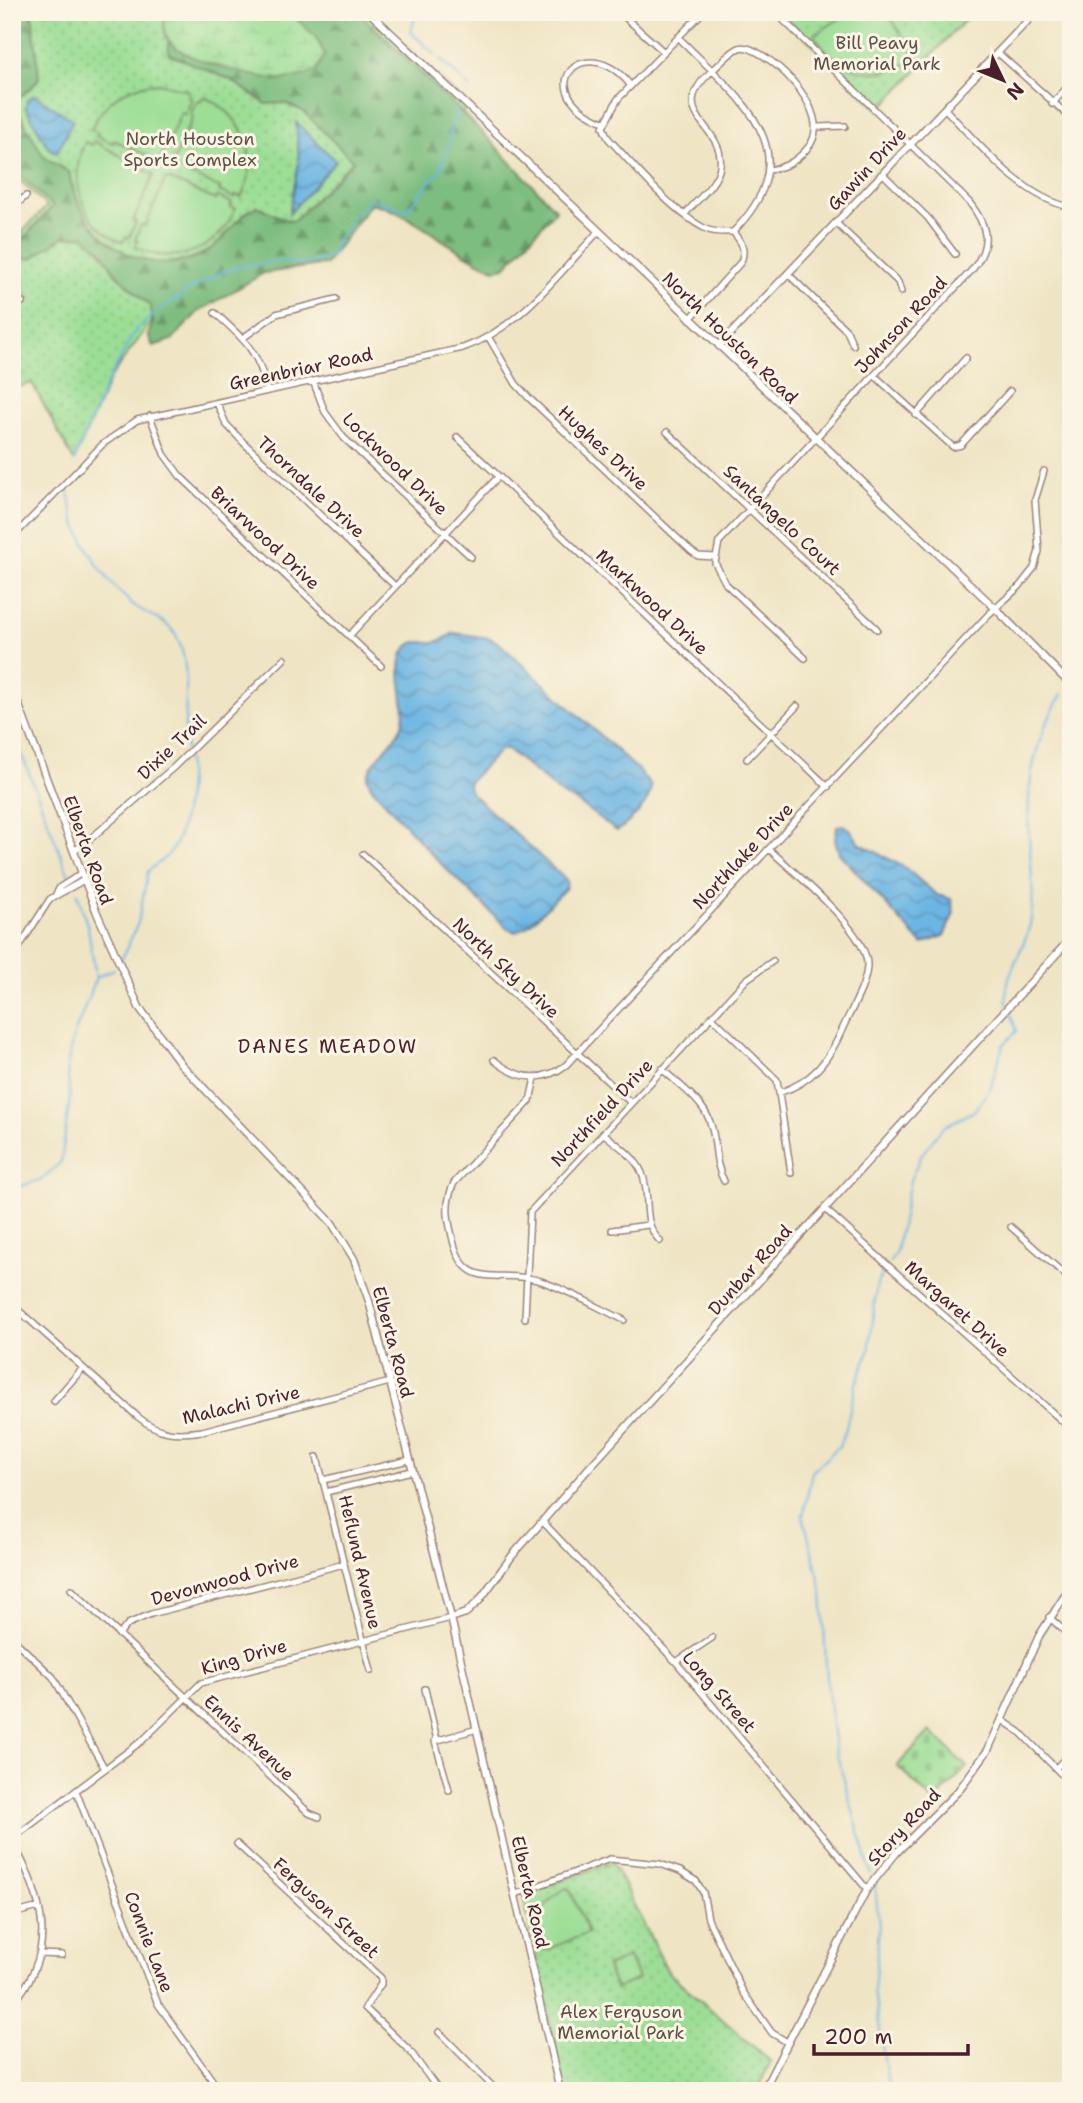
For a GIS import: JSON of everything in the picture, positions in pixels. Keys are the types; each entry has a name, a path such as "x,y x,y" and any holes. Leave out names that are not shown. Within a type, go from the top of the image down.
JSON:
{"street":[{"name":"North Houston Road","path":"369,12 995,608 1071,685"},
{"path":"604,122 631,86 703,12"},
{"name":"Johnson Road","path":"715,557 724,534 984,255 985,237 981,218 775,12"},
{"name":"Gawin Drive","path":"719,346 1036,12"},
{"path":"621,13 664,52"},
{"path":"678,37 742,100 760,125 767,142 769,170 759,200 733,232"},
{"path":"686,213 720,170 721,156 716,142 696,118 694,92 712,71 738,48 746,47 763,55 802,93 814,113 818,127 815,142 796,161 769,170"},
{"path":"998,53 1052,104 1071,118"},
{"path":"604,122 582,113 568,98 566,83 573,70 583,63 602,61 617,70 631,86"},
{"path":"1052,104 1071,83"},
{"path":"944,109 1025,186 1042,198 1071,207"},
{"path":"604,122 608,138 686,213 714,232 733,232"},
{"path":"818,127 845,126"},
{"path":"883,174 928,218 955,254"},
{"path":"12,209 26,196"},
{"path":"836,223 898,282 901,292"},
{"name":"Greenbriar Road","path":"12,538 103,444 126,426 150,416 463,348 489,338 518,316 599,231"},
{"path":"690,319 741,262 745,252 743,244 733,232"},
{"path":"789,274 847,331 853,345"},
{"path":"243,338 276,314 336,299"},
{"path":"12,306 22,302"},
{"path":"215,313 243,338 259,359 267,390"},
{"name":"Hughes Drive","path":"489,338 516,384 529,398 691,551 698,556 715,557"},
{"path":"916,415 966,358"},
{"path":"874,375 953,447 961,445 1010,391"},
{"name":"Lockwood Drive","path":"313,381 325,412 344,438 471,557"},
{"name":"Thorndale Drive","path":"217,402 226,424 244,443 395,586"},
{"name":"Briarwood Drive","path":"150,416 164,454 180,476 381,666"},
{"name":"Santangelo Court","path":"667,432 877,629"},
{"name":"Markwood Drive","path":"457,437 828,787"},
{"name":"Northlake Drive","path":"535,1078 559,1070 578,1053 1034,568 1039,551 1035,500 1044,471"},
{"path":"349,636 498,477"},
{"path":"715,557 720,575 726,584 805,659"},
{"name":"Dixie Trail","path":"74,850 174,767 284,659"},
{"name":"Elberta Road","path":"12,687 83,876 128,986 166,1047 315,1204 342,1237 354,1259 369,1301 451,1618 560,2091"},
{"path":"747,759 797,706"},
{"path":"769,849 848,927 862,946 867,967 828,1058 804,1083 781,1092"},
{"name":"North Sky Drive","path":"363,854 630,1102"},
{"path":"12,958 44,905 60,887 83,876"},
{"name":"Dunbar Road","path":"451,1618 466,1613 479,1601 542,1521 1071,938"},
{"name":"Northfield Drive","path":"525,1318 530,1212 747,979 773,961"},
{"path":"712,1017 772,1073 781,1092 791,1173"},
{"path":"494,1060 514,1074 535,1078 530,1101 454,1183 447,1213 454,1247 464,1267 485,1277 527,1277 624,1320"},
{"path":"662,1069 707,1116 714,1139 716,1164 724,1181"},
{"path":"603,1133 632,1158 642,1174 648,1224 660,1241"},
{"name":"Margaret Drive","path":"825,1209 1071,1429"},
{"path":"612,1230 648,1224"},
{"path":"1011,1227 1071,1280"},
{"name":"Malachi Drive","path":"16,1308 155,1430 177,1434 202,1431 390,1382"},
{"path":"54,1401 83,1368"},
{"path":"317,1457 326,1492"},
{"name":"Heflund Avenue","path":"323,1480 409,1460"},
{"name":"Heflund Avenue","path":"371,1671 326,1492 412,1471"},
{"name":"Long Street","path":"542,1521 676,1662 867,1889"},
{"name":"Devonwood Drive","path":"119,1635 128,1624 151,1614 344,1564"},
{"name":"Story Road","path":"763,2091 867,1889 897,1852 968,1779 1002,1720 1049,1617 1071,1586"},
{"name":"Ennis Avenue","path":"71,1589 309,1813 319,1817"},
{"path":"1049,1617 1071,1637"},
{"name":"King Drive","path":"12,1840 152,1732 185,1697 210,1678 451,1618"},
{"path":"12,1638 53,1676 105,1769"},
{"path":"676,1662 712,1638"},
{"path":"425,1689 449,1790"},
{"path":"1002,1720 1020,1732 1071,1784"},
{"path":"437,1740 477,1729"},
{"path":"1056,1768 1071,1752"},
{"name":"Connie Lane","path":"76,1791 158,2004 220,2091"},
{"path":"12,1840 39,1907 43,1930 41,1954 34,1975 12,2005"},
{"name":"Ferguson Street","path":"237,1844 381,1978 381,1984 365,2008 410,2051 439,2091"},
{"path":"516,1894 610,1859 660,1864 680,1871 696,1881 703,1892 708,1919 744,1992 772,2033 788,2042"},
{"path":"12,1914 39,1907"},
{"path":"41,1954 62,1955"},
{"path":"439,2032 497,2091"}],"green space":[{"name":"North Houston Sports Complex","path":"12,12 369,12 469,107 377,180 160,310 110,378 74,461 32,383 12,389 12,309 29,301 12,259 12,243 47,206 12,173"},
{"path":"12,12 32,12 39,77 35,84 17,99 17,110 44,157 69,172 75,194 85,214 99,232 116,247 135,257 156,262 179,262 202,254 257,206 294,221 353,161 303,111 284,103 266,104 231,80 169,54 167,12 358,12 489,139 556,210 505,267 495,269 401,215 371,203 326,264 264,273 198,312 172,340 153,346 148,335 153,322 150,306 115,273 102,252 84,236 63,237 31,259 19,257 16,247 53,206 12,168"},
{"path":"164,12 289,12 315,36 325,55 316,71 292,78 242,73 192,57 171,43 165,33"},
{"name":"Bill Peavy Memorial Park","path":"780,12 973,12 879,110"},
{"path":"850,12 887,12 916,58 888,71 874,72 860,70 835,58 814,35"},
{"path":"159,83 189,91 188,97 192,99 185,114 181,113 161,158 157,160 114,140 112,143 97,136 98,133 91,129 103,110 118,96 127,90"},
{"path":"203,97 229,113 245,138 250,167 241,197 236,195 234,198 219,191 220,188 174,167 173,163 193,117 190,115 197,101 200,102"},
{"path":"94,141 154,175 133,221 136,223 129,238 126,237 123,242 98,225 82,200 78,171 80,157 85,142 92,145"},
{"path":"169,179 215,200 217,196 232,203 230,207 235,209 218,235 194,251 180,255 150,253 135,247 141,225 145,226 165,180"},
{"path":"930,1731 967,1767 934,1802 897,1766"},
{"name":"Alex Ferguson Memorial Park","path":"612,1862 668,1972 771,2062 756,2091 564,2091 523,1895"},
{"path":"566,1888 570,1890 588,1933 546,1950 541,1948 539,1921 546,1906"},
{"path":"629,1957 638,1979 616,1989 607,1967"}],"water":[{"path":"34,95 73,120 57,153 48,147 26,108 27,100"},
{"path":"296,122 336,161 289,214 299,162"},
{"path":"454,633 490,638 500,644 638,770 651,786 644,805 617,831 576,801 562,795 506,748 499,751 470,781 468,785 472,794 567,881 566,888 530,924 516,932 508,929 435,858 372,788 367,777 402,725 404,716 400,669 405,649 415,642 435,642"},
{"path":"843,825 850,829 859,843 904,867 937,895 951,899 954,913 944,936 922,944 839,853 835,840 837,826"}],"waterway":[{"path":"416,12 411,32 436,56"},
{"path":"440,59 470,88"},
{"path":"74,461 106,385 136,329 189,290 229,269 276,261 306,264 332,256 337,241 368,199 407,210 442,167 457,109"},
{"path":"69,488 75,520 98,566 131,603 171,629 181,646 186,675 186,750"},
{"path":"1007,1005 1008,983 1031,919 1028,814 1034,760 1045,727 1062,694"},
{"path":"12,729 69,876"},
{"path":"120,963 138,923 148,871 172,850 180,832 187,793 187,759"},
{"path":"12,1189 42,1179 61,1162 70,1098 67,1067 72,1041 96,977 88,928 77,892"},
{"path":"97,977 114,969"},
{"path":"890,1262 896,1252 910,1180 922,1154 943,1127 974,1111 990,1089 1003,1045 1017,1031 1010,1011"},
{"path":"871,1874 835,1748 827,1682 822,1590 803,1516 812,1472 839,1446 845,1432 856,1384 869,1352 877,1283 886,1268"},
{"path":"875,1885 879,1926 874,1992 889,2091"}],"district":[{"name":"DANES MEADOW","path":"328,1046"}]}
